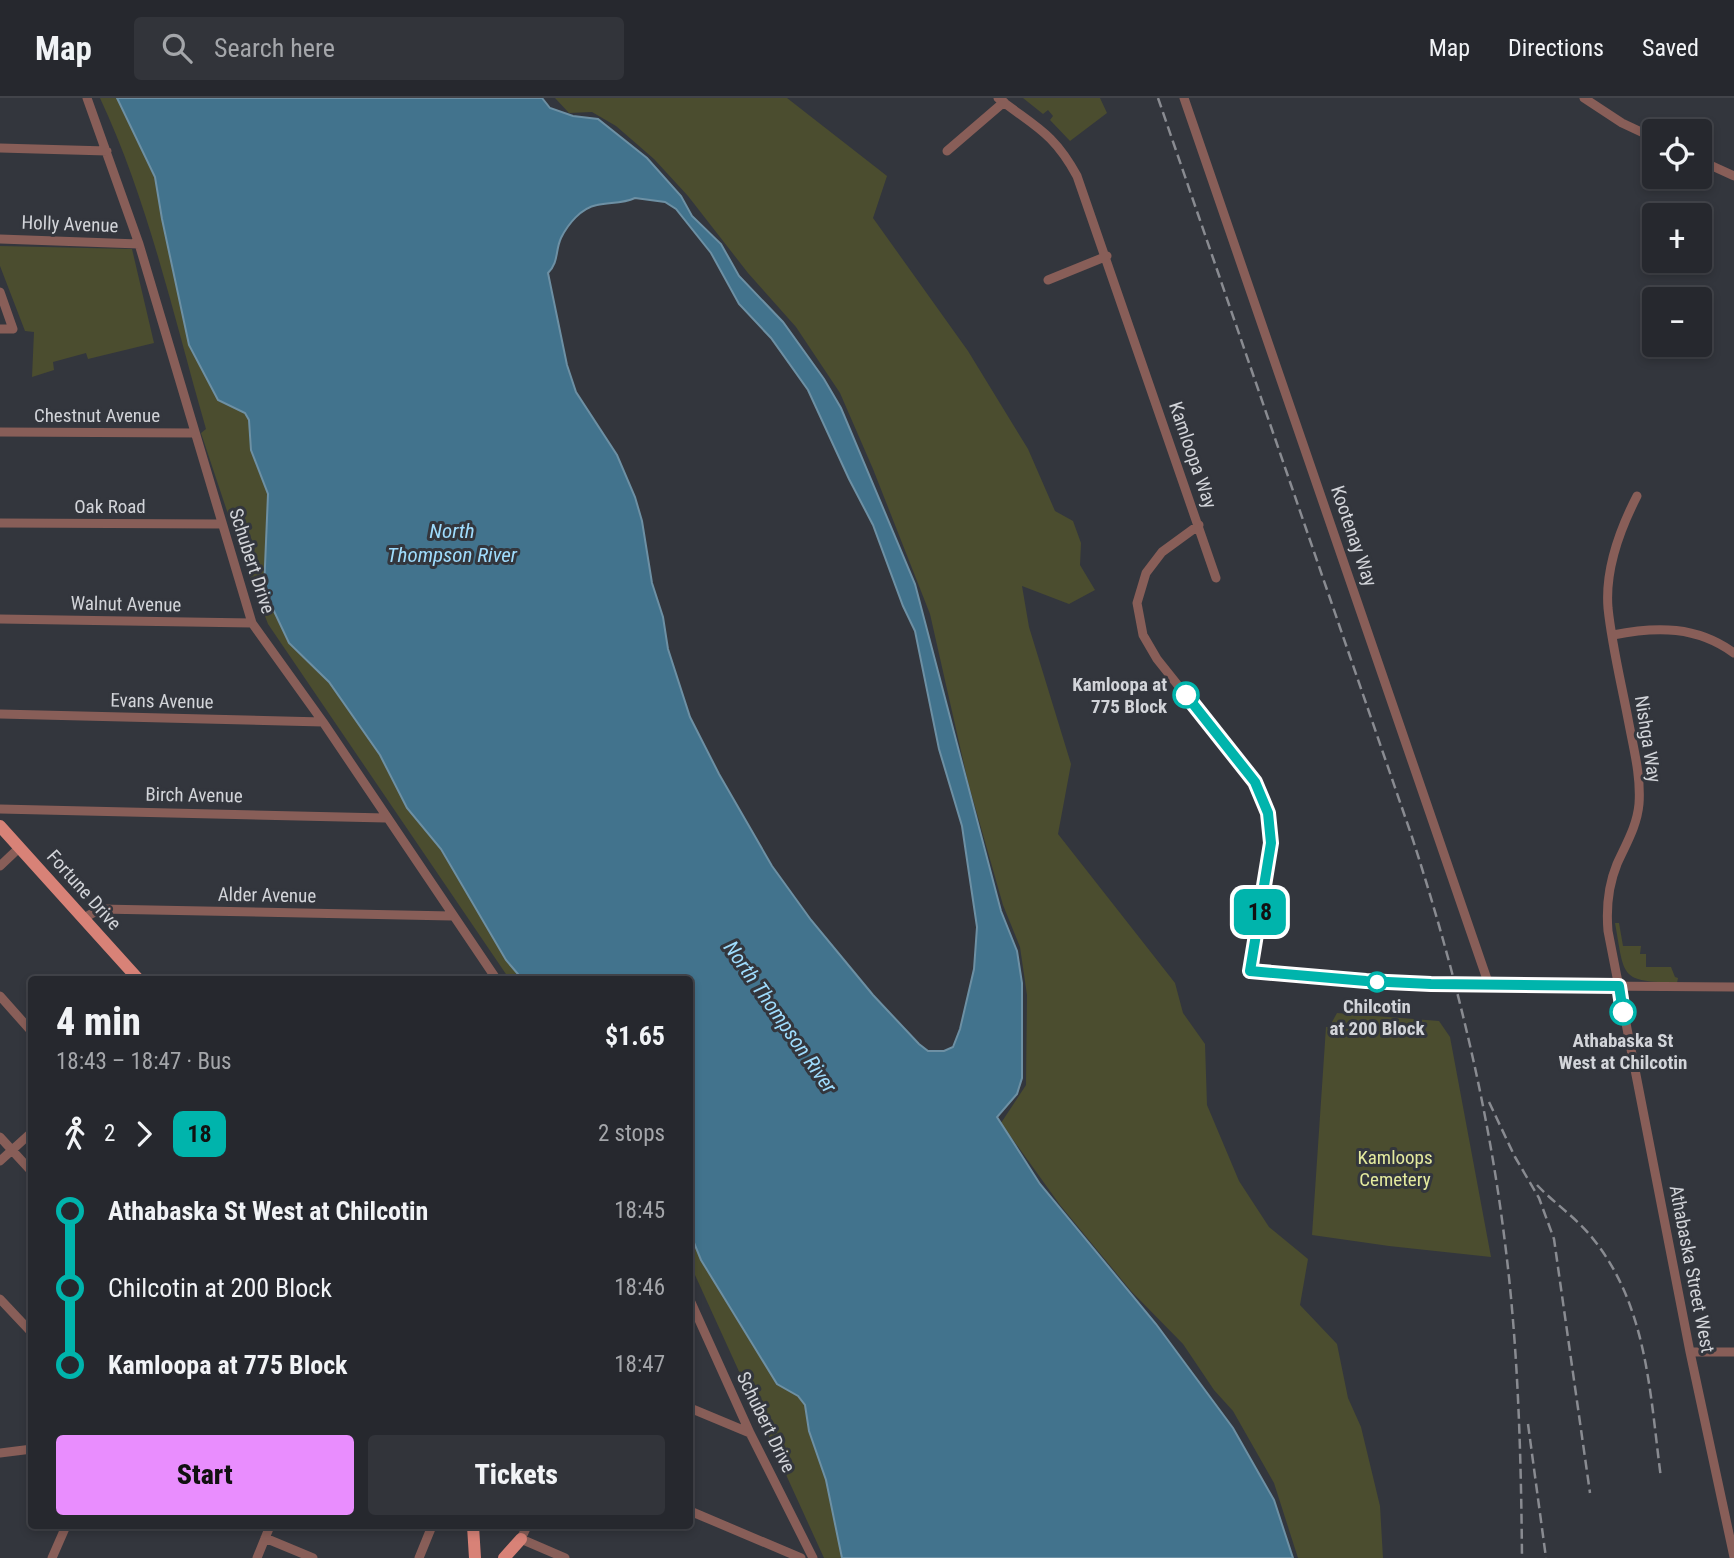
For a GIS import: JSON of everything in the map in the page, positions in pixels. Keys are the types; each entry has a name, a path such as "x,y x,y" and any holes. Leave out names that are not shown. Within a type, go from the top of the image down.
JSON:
{"main road":[{"name":"Fortune Drive","path":"0,826 135,976"},
{"path":"473,1529 475,1558"},
{"path":"504,1558 521,1539"}],"street":[{"name":"Schubert Drive","path":"86,98 139,244 220,524 252,623 323,722 494,976"},
{"name":"Kootenay Way","path":"1184,98 1489,985"},
{"path":"1584,98 1622,123 1642,132"},
{"path":"947,151 1001,100"},
{"name":"Kamloopa Way","path":"1001,100 1035,123 1064,153 1077,176 1199,525 1162,552 1146,573 1137,603 1143,635 1157,659 1255,782 1268,813 1271,843 1250,971 1366,981 1489,985"},
{"path":"0,148 107,151"},
{"path":"1712,166 1734,176"},
{"name":"Holly Avenue","path":"0,239 139,244"},
{"path":"1048,280 1107,256"},
{"path":"0,292 12,329 0,329"},
{"name":"Chestnut Avenue","path":"0,432 194,433"},
{"name":"Nishga Way","path":"1619,986 1606,909 1612,878 1632,833 1639,807 1639,790 1608,608 1610,577 1623,526 1637,496"},
{"name":"Oak Road","path":"0,523 220,524"},
{"path":"1199,525 1216,578"},
{"name":"Walnut Avenue","path":"0,619 252,623"},
{"path":"1614,635 1641,629 1681,630 1717,642 1734,653"},
{"name":"Evans Avenue","path":"0,714 323,722"},
{"name":"Birch Avenue","path":"0,809 386,818"},
{"path":"0,866 19,848"},
{"name":"Alder Avenue","path":"84,918 100,909 452,916"},
{"path":"1489,985 1734,987"},
{"name":"Athabaska Street West","path":"1619,986 1690,1352 1734,1557"},
{"path":"0,996 28,1028"},
{"path":"0,1161 28,1136"},
{"path":"0,1137 28,1168"},
{"path":"0,1299 28,1329"},
{"name":"Schubert Drive","path":"693,1307 750,1433 813,1558"},
{"path":"1690,1352 1734,1352"},
{"path":"693,1409 750,1433"},
{"path":"0,1453 28,1450"},
{"path":"693,1512 801,1558"},
{"path":"52,1558 65,1529"},
{"path":"257,1558 269,1529"},
{"path":"419,1558 431,1529"},
{"path":"526,1529 521,1539 565,1558"},
{"path":"265,1538 313,1558"}],"green space":[{"path":"100,98 117,98 155,177 189,345 218,400 246,413 249,420 251,450 268,494 264,590 289,643 329,682 380,755 407,808 441,849 506,960 520,976 507,976 268,624 201,433 206,429 171,303 147,220"},
{"path":"555,98 787,98 887,176 873,218 968,351 1028,449 1055,511 1073,521 1081,543 1080,565 1095,590 1069,604 1022,586 1029,627 1071,764 1058,834 1175,983 1183,1013 1205,1044 1207,1105 1239,1181 1269,1227 1308,1259 1300,1305 1337,1344 1348,1398 1361,1427 1380,1506 1383,1558 1298,1558 1274,1483 1233,1411 1214,1390 1183,1344 1131,1291 1060,1205 1001,1123 1026,1085 1027,995 1020,947 1003,905 968,782 930,614 840,393 796,327 654,159 616,126 592,112 569,113"},
{"path":"1023,98 1100,98 1107,113 1070,141 1050,120 1053,116 1048,110 1043,114"},
{"path":"0,246 132,249 154,343 88,359 86,353 53,362 54,370 32,377 34,332 25,331 0,266"},
{"path":"1615,923 1619,923 1623,946 1641,946 1640,954 1646,954 1646,967 1671,967 1678,978 1677,983 1644,981 1628,973 1621,955"},
{"name":"Kamloops Cemetery","path":"1337,1013 1439,1021 1450,1037 1491,1257 1312,1235 1326,1027 1333,1027 1332,1022"},
{"path":"693,1240 701,1260 777,1384 798,1396 805,1405 809,1431 826,1480 842,1558 824,1558 693,1271"}],"water":[{"name":"North Thompson River","path":"117,98 542,98 550,108 573,116 598,119 647,158 681,196 692,216 721,244 739,276 783,322 824,379 841,408 915,584 1001,911 1017,951 1022,983 1022,1078 1017,1094 997,1117 1040,1184 1156,1324 1233,1428 1274,1500 1293,1558 842,1558 826,1480 809,1431 805,1405 798,1396 777,1384 701,1260 693,1240 693,976 520,976 506,960 441,849 407,808 380,755 329,682 289,643 264,590 268,494 251,450 249,420 245,413 218,400 189,345 155,177","holes":["635,198 665,202 676,209 711,253 739,304 771,338 808,390 873,525 915,631 939,749 962,826 977,927 974,969 960,1029 953,1047 944,1051 928,1051 919,1044 873,995 811,920 772,866 719,774 690,717 668,649 635,497 617,455 576,392 567,365 548,273 554,265 559,243 571,222 591,207"]}],"railway":[{"path":"1158,98 1412,837 1455,984 1488,1134 1509,1275 1518,1396 1522,1558"},
{"path":"1489,1102 1515,1157 1539,1198 1554,1239 1590,1493"},
{"path":"1537,1185 1594,1240 1612,1266 1626,1294 1644,1354 1661,1478"},
{"path":"1528,1424 1546,1558"}],"bus line":[{"name":"18","path":"1186,695 1255,782 1268,813 1271,843 1250,971 1431,984 1619,986 1623,1012"}],"place":[{"name":"Kamloopa at 775 Block","path":"1186,695"},
{"name":"Chilcotin at 200 Block","path":"1377,982"},
{"name":"Athabaska St West at Chilcotin","path":"1623,1012"}]}
